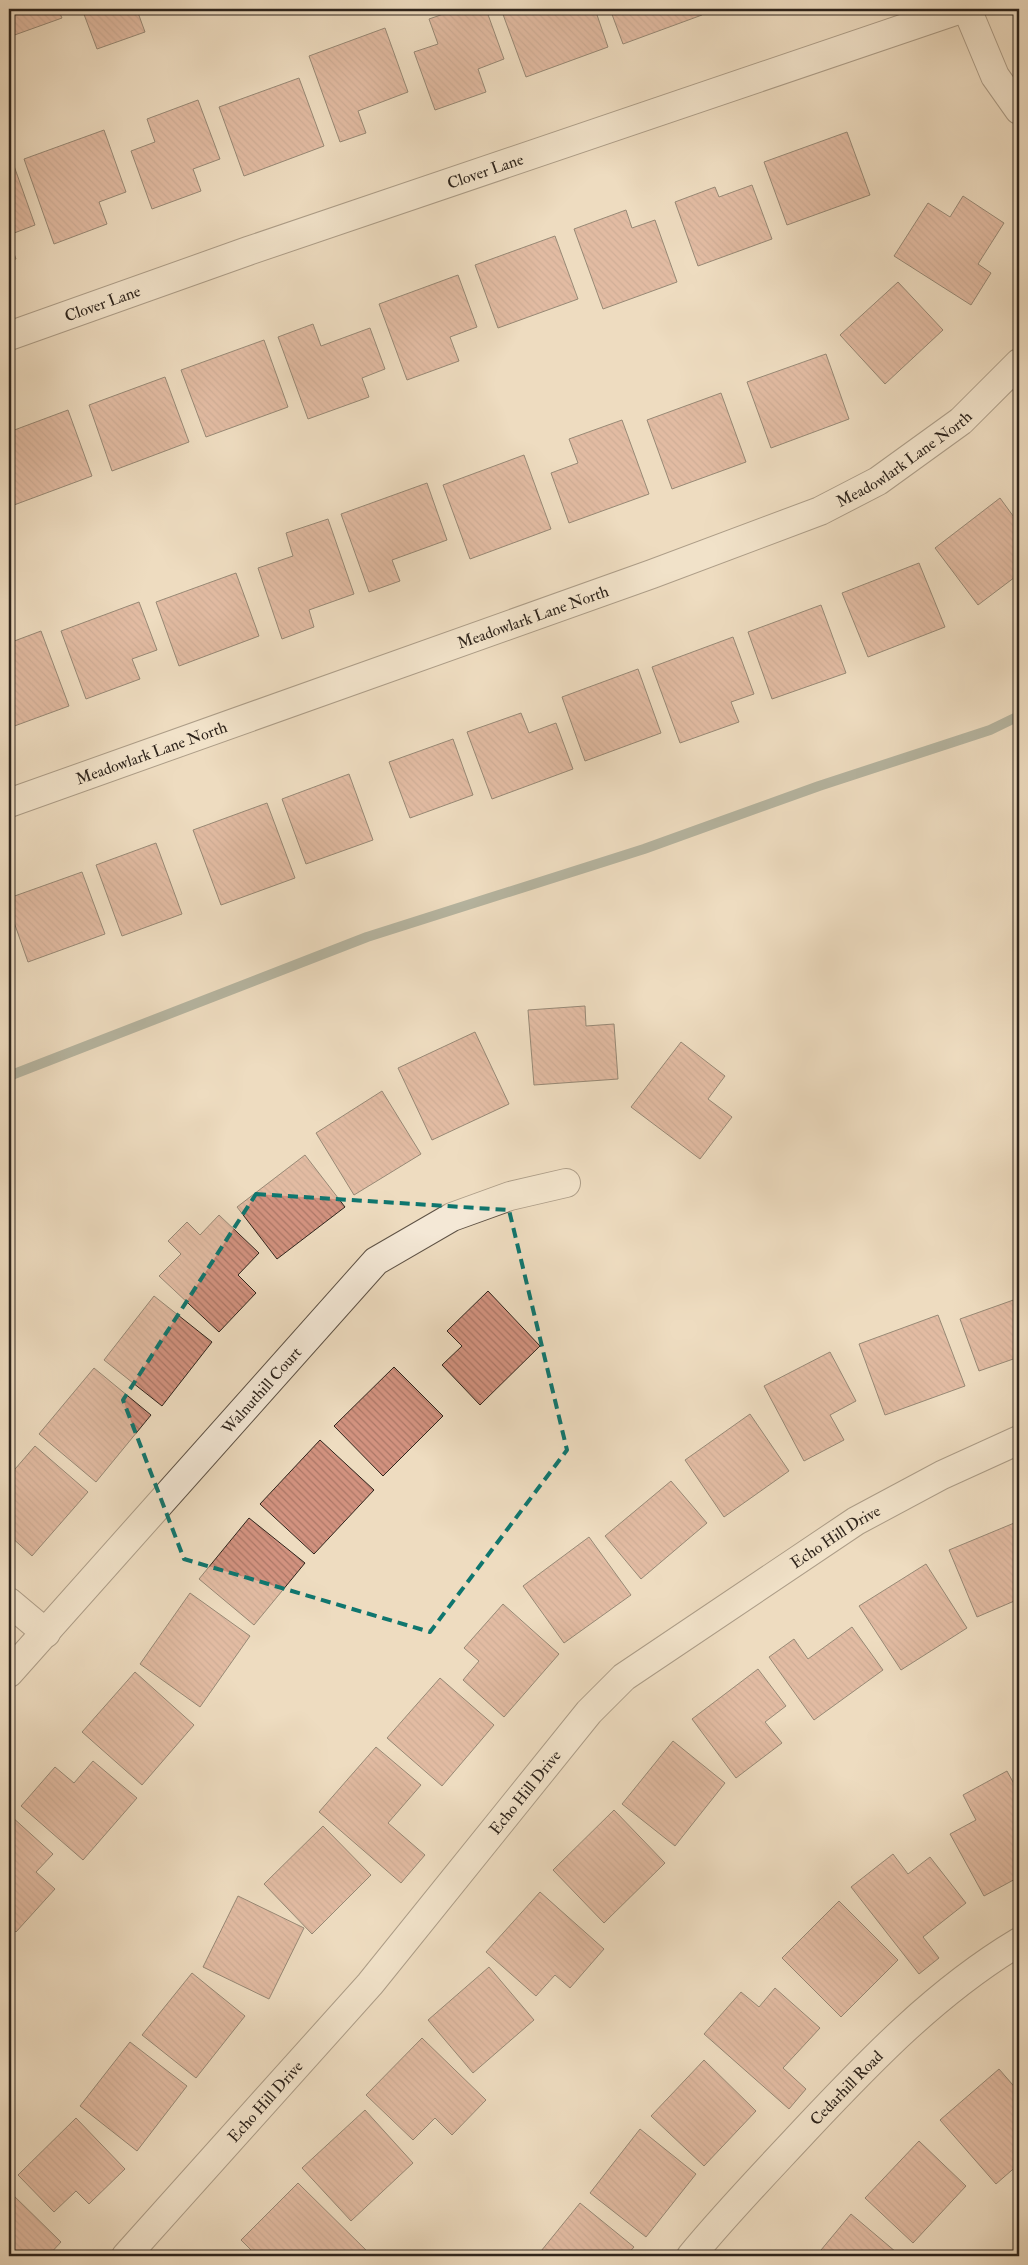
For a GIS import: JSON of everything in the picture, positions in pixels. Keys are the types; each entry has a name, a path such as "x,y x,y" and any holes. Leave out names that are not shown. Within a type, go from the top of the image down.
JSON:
{"street":[{"name":"Clover Lane","path":"9,336 267,245 961,9"},
{"path":"967,9 995,76 1019,110"},
{"name":"Meadowlark Lane North","path":"9,803 642,577 820,511 878,481 960,421 1019,363"},
{"name":"Walnuthill Court","path":"9,1673 376,1261 452,1217 510,1196 566,1183"},
{"name":"Echo Hill Drive","path":"126,2256 370,1984 589,1712 624,1677 856,1520 942,1474 1019,1440"},
{"path":"9,1602 46,1633"},
{"name":"Cedarhill Road","path":"691,2256 720,2220 860,2072 934,2002 987,1961 1019,1942"}],"highlighted area":[{"path":"256,1194 509,1210 567,1450 430,1632 184,1559 123,1400"}],"building":[{"path":"9,9 58,9 62,18 9,37"},
{"path":"82,9 139,9 137,10 145,32 97,49"},
{"path":"458,9 486,9 504,59 478,69 486,92 435,110 414,52 438,44 429,19"},
{"path":"501,9 595,9 608,47 526,77"},
{"path":"610,9 700,9 702,15 623,44"},
{"path":"385,28 408,92 358,111 366,133 340,142 309,56"},
{"path":"299,78 324,146 244,176 219,107"},
{"path":"198,100 220,159 193,169 201,191 152,209 131,151 155,142 147,119"},
{"path":"104,130 126,192 99,202 107,224 54,244 24,159"},
{"path":"847,132 870,195 787,225 764,162"},
{"path":"13,163 35,225 9,235 9,165"},
{"path":"752,185 772,239 698,266 675,202 715,187 719,197"},
{"path":"963,196 1004,223 978,264 991,273 971,305 894,256 928,203 950,217"},
{"path":"626,210 632,228 655,220 677,282 603,309 574,229"},
{"path":"555,236 578,299 498,328 475,265"},
{"path":"9,240 16,259 9,261"},
{"path":"458,275 477,327 450,337 459,361 407,380 379,304"},
{"path":"898,282 943,330 885,384 840,335"},
{"path":"313,324 321,346 370,328 385,369 362,378 369,397 308,419 278,337"},
{"path":"264,340 288,407 206,437 181,370"},
{"path":"826,354 849,419 771,448 747,382"},
{"path":"165,377 189,442 112,471 89,405"},
{"path":"721,393 746,462 672,489 647,420"},
{"path":"68,410 92,476 14,505 9,491 9,432"},
{"path":"622,420 649,494 569,523 551,473 578,463 569,439"},
{"path":"524,455 551,529 470,559 443,485"},
{"path":"427,483 447,540 392,560 400,581 369,592 341,514"},
{"path":"1000,498 1019,524 1019,574 978,605 935,548"},
{"path":"328,519 354,594 309,610 314,627 282,639 258,568 293,556 286,533"},
{"path":"919,563 945,627 868,657 842,593"},
{"path":"236,573 259,636 179,666 156,602"},
{"path":"139,602 157,650 132,659 140,679 86,699 61,631"},
{"path":"821,605 846,673 772,699 748,632"},
{"path":"41,631 69,706 9,728 9,643"},
{"path":"733,637 754,694 731,702 739,722 680,743 652,667"},
{"path":"638,669 661,733 585,761 562,697"},
{"path":"521,713 529,733 556,723 573,769 492,799 467,732"},
{"path":"453,739 473,795 410,818 389,762"},
{"path":"349,774 373,840 306,864 282,799"},
{"path":"267,803 295,878 221,905 193,830"},
{"path":"156,843 182,914 122,936 96,865"},
{"path":"82,872 105,934 28,962 9,908 9,898"},
{"path":"585,1006 586,1026 614,1024 618,1079 534,1085 528,1010"},
{"path":"475,1032 509,1104 432,1140 398,1068"},
{"path":"681,1042 725,1076 708,1099 732,1117 700,1159 631,1107"},
{"path":"382,1091 421,1154 354,1195 316,1133"},
{"path":"305,1155 345,1207 277,1259 237,1207"},
{"path":"219,1215 259,1253 238,1275 256,1293 219,1332 159,1276 181,1254 168,1241 187,1222 200,1235"},
{"path":"488,1291 540,1346 480,1405 442,1365 462,1346 447,1331"},
{"path":"154,1296 212,1342 162,1406 104,1360"},
{"path":"1019,1298 1019,1357 979,1371 960,1319"},
{"path":"938,1315 965,1386 885,1415 859,1344"},
{"path":"830,1352 856,1401 830,1415 844,1440 804,1461 764,1386"},
{"path":"394,1367 443,1416 383,1476 334,1426"},
{"path":"94,1368 151,1415 96,1482 39,1434"},
{"path":"750,1414 789,1471 724,1517 685,1460"},
{"path":"320,1440 374,1490 314,1554 260,1504"},
{"path":"35,1446 88,1492 32,1556 9,1535 9,1476"},
{"path":"671,1481 707,1523 641,1579 605,1536"},
{"path":"249,1518 305,1563 254,1625 199,1579"},
{"path":"1019,1521 1019,1599 977,1617 949,1550"},
{"path":"589,1537 631,1595 564,1643 523,1586"},
{"path":"926,1564 967,1628 901,1670 859,1606"},
{"path":"190,1593 250,1636 200,1707 140,1664"},
{"path":"503,1604 559,1654 504,1717 463,1680 479,1661 464,1648"},
{"path":"852,1627 883,1670 814,1720 769,1657 794,1639 808,1659"},
{"path":"758,1669 786,1706 765,1722 782,1743 736,1778 692,1719"},
{"path":"135,1672 194,1725 142,1785 82,1732"},
{"path":"440,1678 494,1725 442,1786 387,1738"},
{"path":"673,1741 725,1783 675,1846 622,1804"},
{"path":"376,1747 421,1785 388,1823 425,1855 401,1883 319,1812"},
{"path":"93,1761 137,1798 83,1860 21,1806 55,1767 74,1783"},
{"path":"1007,1771 1019,1793 1019,1877 984,1896 950,1834 976,1820 963,1795"},
{"path":"614,1810 665,1863 604,1923 553,1870"},
{"path":"11,1816 53,1854 36,1872 55,1889 16,1932 9,1926 9,1819"},
{"path":"323,1826 371,1875 312,1934 264,1884"},
{"path":"893,1854 908,1874 930,1857 966,1903 923,1937 939,1958 919,1974 851,1887"},
{"path":"540,1892 604,1949 570,1988 555,1975 536,1996 486,1952"},
{"path":"238,1896 304,1928 269,1999 203,1967"},
{"path":"839,1901 898,1960 841,2017 782,1958"},
{"path":"489,1967 534,2020 473,2073 428,2020"},
{"path":"192,1973 245,2016 196,2078 142,2035"},
{"path":"775,1988 820,2028 783,2068 806,2089 789,2109 704,2034 741,1992 759,2007"},
{"path":"422,2038 486,2100 452,2135 435,2118 413,2140 366,2095"},
{"path":"130,2042 187,2086 137,2151 80,2106"},
{"path":"704,2060 756,2111 704,2166 651,2116"},
{"path":"999,2069 1019,2092 1019,2164 996,2184 940,2120"},
{"path":"365,2110 413,2163 351,2221 302,2168"},
{"path":"76,2118 125,2169 89,2204 76,2191 54,2212 18,2175"},
{"path":"640,2129 696,2174 646,2237 590,2193"},
{"path":"919,2141 966,2186 913,2243 865,2198"},
{"path":"298,2183 370,2254 367,2256 257,2256 241,2240"},
{"path":"10,2192 61,2242 48,2256 9,2256"},
{"path":"580,2203 634,2247 626,2256 537,2256"},
{"path":"851,2214 896,2252 892,2256 816,2256"}],"waterway":[{"path":"9,1076 367,937 644,849 819,786 990,730 1019,716"}]}
